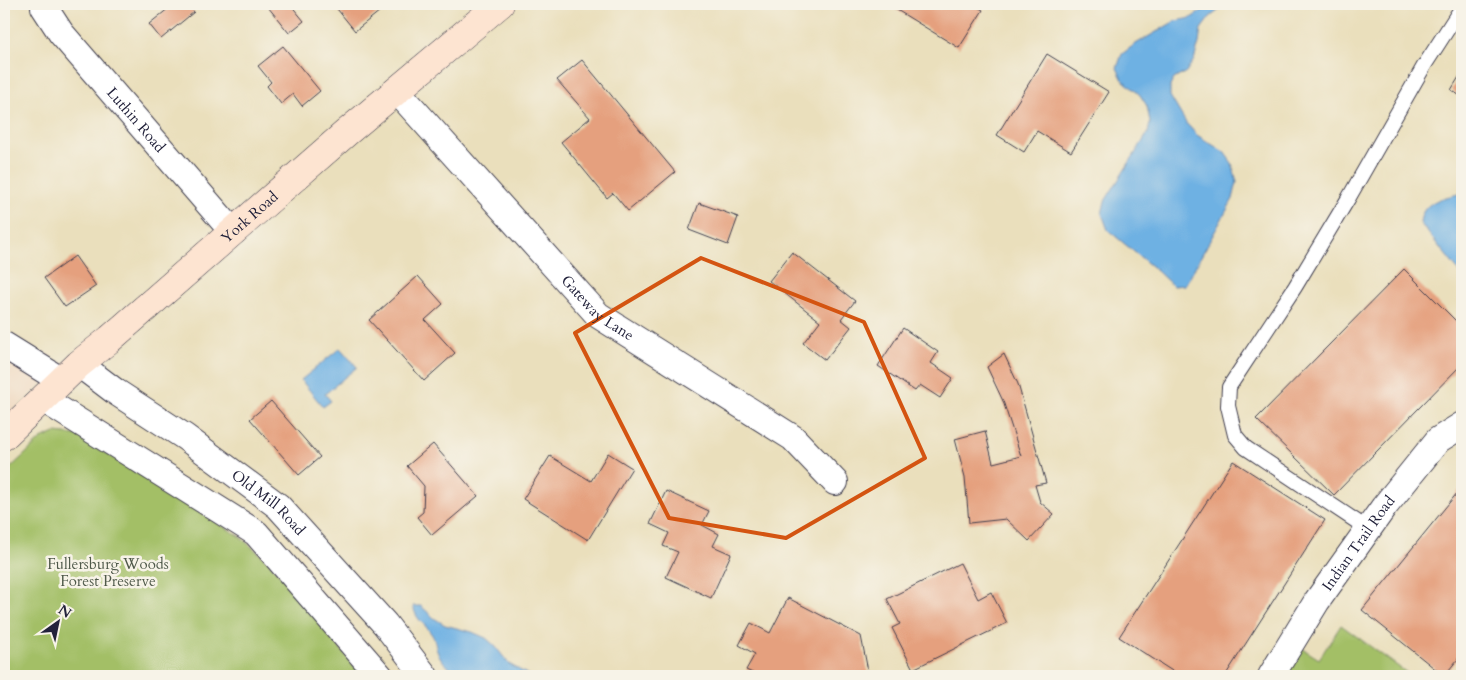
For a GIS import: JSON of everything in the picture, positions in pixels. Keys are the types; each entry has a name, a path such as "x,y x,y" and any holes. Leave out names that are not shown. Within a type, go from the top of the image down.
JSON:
{"main road":[{"name":"York Road","path":"4,436 61,381 346,133 500,4"}],"street":[{"name":"Luthin Road","path":"44,4 44,7 61,33 233,232"},
{"name":"Gateway Lane","path":"396,91 598,315 793,438 835,482"},
{"path":"4,345 61,381"},
{"name":"Old Mill Road","path":"61,381 256,533 380,676"},
{"name":"Old Mill Road","path":"61,381 116,392 185,437 278,506 386,624 425,676"},
{"name":"Indian Trail Road","path":"1271,676 1317,601 1384,507 1438,440 1462,425"}],"lane":[{"path":"1368,529 1246,448 1235,435 1228,406 1229,386 1295,287 1424,66 1462,7"}],"highlighted area":[{"path":"701,258 864,322 925,458 786,538 669,518 575,333"}],"shaded area":[{"path":"4,355 45,381 4,419"}],"green space":[{"name":"Fullersburg Woods Forest Preserve","path":"55,433 76,435 239,536 269,562 303,601 362,676 4,676 4,474 41,439"},
{"path":"1341,625 1411,676 1281,676 1300,647 1319,659"}],"water":[{"path":"1212,4 1227,4 1210,17 1201,29 1194,60 1186,72 1174,79 1170,86 1170,96 1186,123 1197,135 1224,152 1232,163 1237,182 1233,199 1185,285 1173,286 1108,230 1102,214 1105,201 1148,133 1150,122 1147,106 1140,95 1123,80 1117,68 1122,54 1134,45 1175,21 1191,18"},
{"path":"1462,193 1462,275 1420,223 1425,209 1429,205 1435,201"},
{"path":"340,348 357,367 325,394 331,401 323,407 301,380"},
{"path":"413,606 421,606 445,625 486,638 509,664 530,676 462,676 458,674 441,659 433,637 418,618"}],"building":[{"path":"174,4 187,4 194,12 161,39 149,24"},
{"path":"271,4 290,4 304,21 289,33 268,7"},
{"path":"333,4 375,4 380,11 355,31"},
{"path":"887,4 972,4 983,10 959,48"},
{"path":"283,46 320,91 302,106 293,94 281,104 267,86 271,82 258,66"},
{"path":"1047,54 1109,92 1071,152 1037,131 1024,152 997,135"},
{"path":"582,60 675,172 628,211 613,193 607,198 561,142 590,118 557,80"},
{"path":"1462,72 1462,97 1451,90"},
{"path":"699,203 738,217 728,245 689,230"},
{"path":"792,252 855,301 841,319 851,327 825,360 803,343 820,321 769,281"},
{"path":"75,256 96,286 65,307 44,278"},
{"path":"1404,269 1462,327 1462,364 1334,495 1256,419"},
{"path":"418,276 443,304 425,320 455,353 424,381 369,320"},
{"path":"903,328 938,352 931,363 953,378 940,398 920,385 915,391 878,366"},
{"path":"1004,354 1018,384 1046,483 1035,485 1040,502 1054,514 1029,541 1006,519 969,523 965,477 955,439 985,431 993,463 1021,456 1003,401 987,367"},
{"path":"271,401 320,457 299,475 250,419"},
{"path":"433,444 478,496 432,535 417,517 423,512 424,486 407,466"},
{"path":"608,453 632,468 588,540 523,499 550,456 591,481"},
{"path":"1233,461 1325,520 1225,676 1180,676 1119,637"},
{"path":"1462,487 1462,654 1444,676 1362,610"},
{"path":"666,491 709,511 702,525 719,534 713,546 731,554 711,598 666,577 678,552 663,546 669,533 650,524"},
{"path":"960,563 978,599 991,592 1007,623 913,669 892,628 900,624 887,599"},
{"path":"788,598 861,636 869,676 759,676 746,670 755,654 739,645 751,623 770,633"}]}
